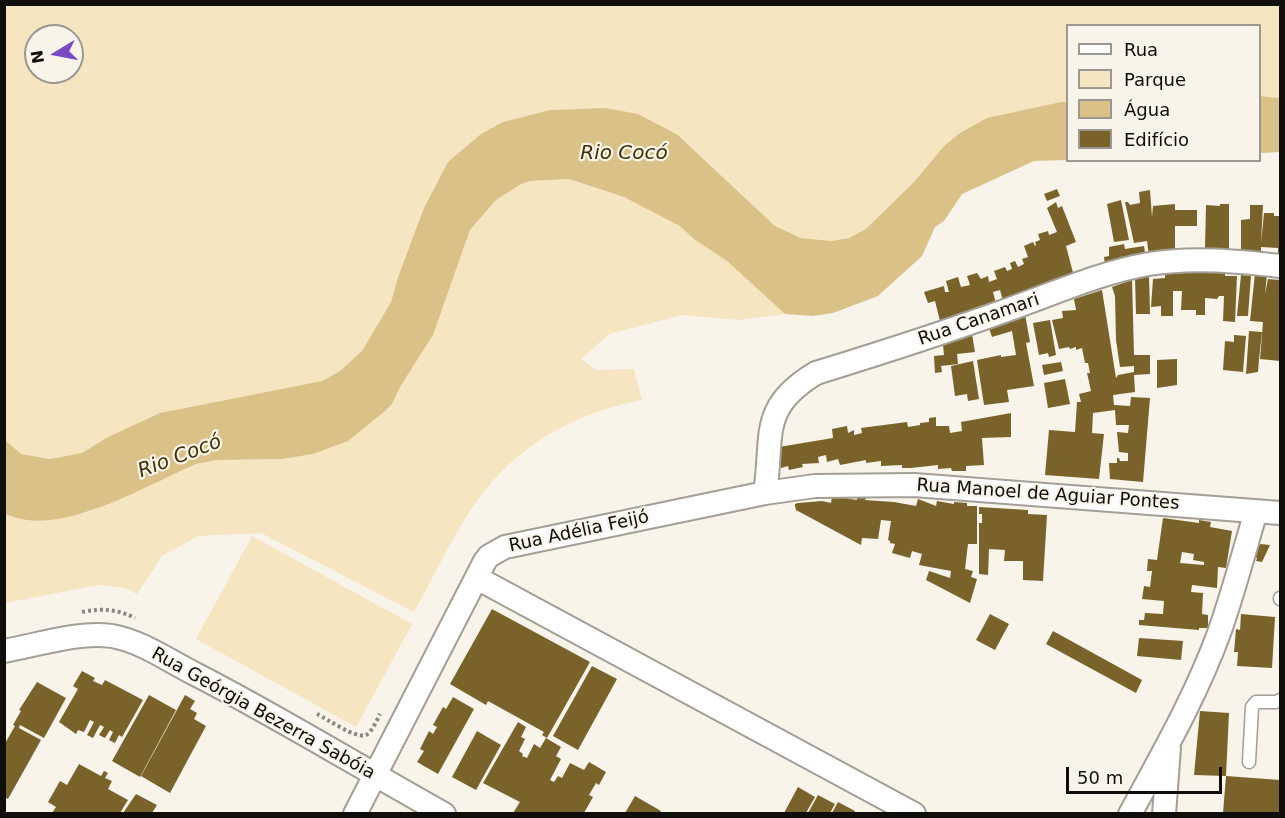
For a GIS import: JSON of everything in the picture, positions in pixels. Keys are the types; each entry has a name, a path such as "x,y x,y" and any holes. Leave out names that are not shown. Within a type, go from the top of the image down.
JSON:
{"street":[{"name":"Rua Canamari","path":"765,493 768,439 774,417 785,397 799,383 816,373 960,327 1113,273 1147,264 1178,260 1219,260 1281,266"},
{"name":"Rua Manoel de Aguiar Pontes","path":"815,486 914,485 1281,513"},
{"name":"Rua Adélia Feijó","path":"355,813 489,556 505,547 765,493 815,486"},
{"path":"1130,813 1189,704 1219,632 1256,511"},
{"path":"477,578 914,813"},
{"name":"Rua Geórgia Bezerra Sabóia","path":"4,651 93,636 112,636 131,642 235,695 444,813"},
{"path":"1164,813 1170,740"}],"lane":[{"path":"1249,762 1252,707 1256,702 1281,700"}],"path":[{"path":"81,612 109,609 126,613 136,619"},
{"path":"314,713 356,735 369,733 381,713"}],"green space":[{"path":"4,5 1280,5 1280,98 1261,96 1261,24 1066,24 1066,102 987,118 960,133 945,145 914,182 866,230 849,238 831,241 801,238 775,226 679,135 605,108 550,110 503,122 448,162 424,208 391,302 362,351 340,371 322,381 160,413 108,437 82,453 50,459 21,454 5,440"},
{"path":"569,179 624,197 680,225 694,239 727,261 785,314 738,320 682,315 609,334 581,359 597,370 634,369 642,400 616,406 568,424 546,436 506,468 472,508 414,612 261,533 198,536 162,556 137,594 125,588 98,585 5,603 4,514 28,520 87,513 196,464 216,460 283,459 313,454 348,441 392,404 400,387 433,335 470,230 496,200 521,184 530,181"},
{"path":"252,536 412,624 356,727 196,639"}],"water":[{"path":"1261,96 1280,98 1280,152 1261,153"},
{"name":"Rio Cocó","path":"1066,102 1066,160 1034,161 962,194 944,221 935,227 922,256 878,296 833,313 813,316 785,314 727,261 694,239 680,226 624,197 569,179 530,181 496,200 470,230 433,335 400,387 392,404 348,441 313,454 283,459 216,460 196,464 113,502 68,517 27,520 5,514 5,440 21,454 50,459 82,453 108,437 160,413 322,381 340,371 362,351 391,302 424,208 448,162 481,134 503,122 550,110 605,108 638,114 678,135 775,226 801,238 831,241 849,238 866,229 914,182 945,145 960,133 987,118"}],"building":[{"path":"1057,189 1060,196 1047,201 1044,194"},
{"path":"1150,190 1152,217 1153,206 1175,204 1175,210 1197,210 1197,226 1175,226 1175,249 1164,249 1164,255 1149,256 1147,241 1134,243 1125,202 1130,205 1140,203 1139,192"},
{"path":"1121,200 1129,240 1114,242 1107,204"},
{"path":"1056,202 1058,208 1062,206 1076,242 1066,246 1076,284 1005,308 1000,290 993,292 998,311 942,329 935,301 928,303 924,292 944,286 945,292 949,292 946,281 958,277 961,287 970,285 967,276 977,273 981,279 988,276 989,282 997,279 994,271 1005,267 1007,271 1012,269 1010,263 1015,261 1018,267 1024,264 1022,259 1028,257 1024,246 1033,242 1035,246 1035,242 1040,240 1038,234 1048,231 1049,235 1057,232 1047,208"},
{"path":"1220,204 1229,204 1229,252 1220,252 1220,249 1205,249 1206,205 1220,206"},
{"path":"1250,205 1263,205 1261,243 1264,213 1274,213 1274,216 1280,216 1280,256 1278,256 1278,248 1261,247 1261,253 1241,253 1241,220 1250,219"},
{"path":"1124,244 1125,249 1144,246 1146,260 1105,265 1104,257 1109,256 1109,247"},
{"path":"1225,270 1225,276 1237,276 1235,322 1223,321 1224,296 1219,296 1217,299 1205,298 1205,315 1196,315 1196,310 1181,310 1182,291 1173,291 1173,316 1161,316 1161,306 1151,307 1153,279 1165,278 1165,271"},
{"path":"1255,273 1267,274 1265,294 1268,279 1280,280 1280,361 1260,359 1263,322 1250,321"},
{"path":"1241,275 1251,276 1248,316 1237,316"},
{"path":"1149,276 1150,314 1136,314 1135,277"},
{"path":"1132,280 1134,355 1150,355 1150,374 1134,375 1135,392 1113,395 1114,405 1130,406 1131,397 1150,398 1143,482 1110,479 1109,463 1117,463 1117,458 1120,461 1128,461 1128,453 1119,452 1117,432 1128,433 1129,425 1116,425 1115,410 1093,413 1092,433 1104,434 1099,479 1045,475 1049,430 1075,432 1077,402 1081,402 1079,394 1091,391 1087,373 1090,373 1088,363 1085,363 1082,348 1059,349 1052,320 1063,318 1062,311 1076,310 1074,299 1102,290 1116,378 1118,375 1134,372 1134,366 1120,367 1116,340 1115,296 1112,287"},
{"path":"1025,314 1030,342 1026,343 1034,386 1007,390 1009,402 984,405 977,360 1001,355 1001,357 1016,355 1012,331 992,337 988,325"},
{"path":"1050,320 1056,355 1049,357 1048,353 1039,355 1033,323"},
{"path":"971,328 975,352 957,354 958,364 941,366 942,372 935,373 934,356 944,355 942,335"},
{"path":"1249,331 1262,332 1258,372 1246,374"},
{"path":"1234,335 1246,336 1243,372 1223,370 1225,341 1234,342"},
{"path":"1177,359 1177,385 1157,388 1157,360"},
{"path":"973,361 979,399 968,401 967,394 955,396 951,366"},
{"path":"1061,362 1063,371 1044,375 1042,365"},
{"path":"1065,379 1070,404 1048,408 1044,383"},
{"path":"1011,413 1011,437 982,438 984,465 966,466 966,471 952,471 951,468 938,469 938,465 911,468 902,468 902,465 881,466 881,461 866,463 866,460 840,465 838,459 827,462 826,455 818,457 819,463 802,464 803,467 789,470 788,466 781,468 779,447 833,438 832,429 847,426 848,433 854,430 854,435 862,433 861,428 907,422 908,427 929,422 929,418 936,417 936,426 949,426 950,433 962,431 961,422"},
{"path":"832,496 857,500 857,497 866,498 865,500 916,506 918,499 936,506 937,501 977,506 977,544 968,544 965,569 973,571 971,577 977,579 970,603 926,580 929,571 950,578 951,571 919,565 922,554 912,551 910,558 892,553 895,544 888,540 891,521 881,520 878,539 862,538 861,545 796,510 795,504 798,503 822,501 831,503"},
{"path":"979,507 1028,510 1028,514 1047,515 1043,581 1023,580 1023,561 1004,561 1005,550 989,549 988,575 979,574 979,523 982,523 982,514 979,514"},
{"path":"1163,518 1199,523 1199,520 1211,522 1210,527 1232,531 1226,568 1218,567 1217,588 1192,585 1191,592 1203,593 1202,614 1208,615 1208,628 1199,628 1199,630 1139,625 1139,620 1144,620 1145,613 1163,614 1164,601 1142,599 1144,586 1150,587 1152,571 1147,571 1148,559 1157,560","holes":["1182,552 1194,554 1193,560 1204,562 1204,565 1180,563"]},
{"path":"1260,544 1270,545 1262,562 1256,561 1255,557"},
{"path":"492,609 590,662 547,738 542,735 544,732 488,701 486,705 450,684"},
{"path":"990,614 1009,624 995,650 976,640"},
{"path":"1241,614 1275,617 1272,668 1237,666 1238,652 1234,652 1236,629 1240,630"},
{"path":"1053,631 1142,680 1136,693 1046,644"},
{"path":"1139,638 1183,641 1181,660 1137,656"},
{"path":"592,666 617,679 578,750 553,736"},
{"path":"82,671 95,678 93,681 102,685 105,680 143,700 122,737 119,735 115,743 109,740 113,732 110,730 105,738 99,735 104,727 100,725 93,738 87,735 94,722 90,720 84,732 78,730 76,734 59,722 78,689 73,686"},
{"path":"37,682 66,698 44,738 20,725 19,728 41,740 8,799 4,797 4,745 15,726 13,725 21,711 19,710"},
{"path":"149,695 176,710 140,777 112,761"},
{"path":"185,695 195,701 190,709 197,713 194,719 206,726 170,793 141,776"},
{"path":"453,697 474,709 438,774 417,762 424,751 420,749 429,731 433,734 437,727 433,725 443,707 446,709"},
{"path":"1200,711 1229,713 1226,776 1194,775"},
{"path":"518,722 526,727 521,737 525,739 519,751 523,754 522,756 527,758 534,744 540,748 546,738 561,747 556,756 561,759 550,780 554,782 558,776 562,778 570,763 584,770 589,762 606,772 599,785 596,783 589,795 593,797 584,813 513,813 520,802 483,783"},
{"path":"477,731 501,745 476,790 452,777"},
{"path":"79,764 101,776 104,771 108,773 105,778 112,781 108,789 128,800 120,813 52,813 56,807 48,802 60,781 67,785"},
{"path":"1226,776 1280,780 1280,813 1223,813"},
{"path":"798,787 815,797 806,813 784,813"},
{"path":"136,794 157,805 152,813 123,813"},
{"path":"818,795 835,804 830,813 808,813"},
{"path":"635,796 661,811 659,813 625,813"},
{"path":"838,802 855,811 854,813 832,813"}]}
